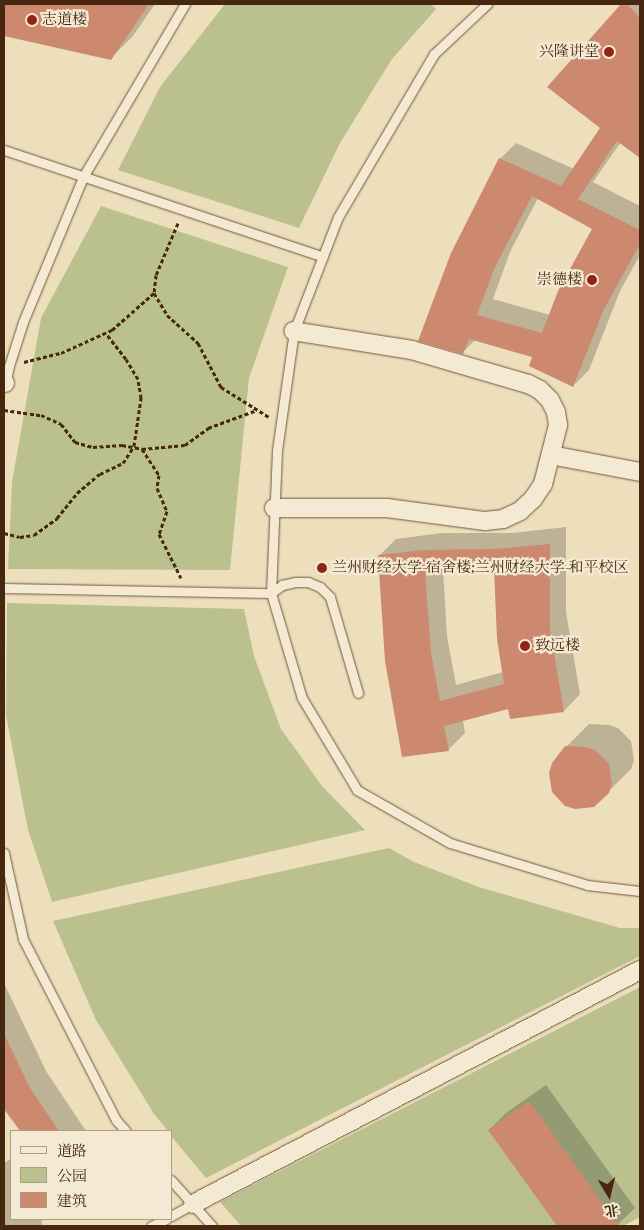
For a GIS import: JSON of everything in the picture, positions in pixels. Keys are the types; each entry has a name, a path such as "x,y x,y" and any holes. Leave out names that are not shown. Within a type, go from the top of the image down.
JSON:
{"street":[{"path":"274,508 387,508 485,521 503,518 520,511 533,499 543,484 558,425 556,412 550,400 534,387 412,350 294,331"},
{"path":"551,455 640,472"},
{"path":"193,1204 640,970"}],"lane":[{"path":"4,386 8,366 23,322 83,177 185,4"},
{"path":"487,4 434,54 338,217 294,331 280,425 274,508 271,593 302,698 357,790 450,843 587,885 640,891"},
{"path":"4,150 323,257"},
{"path":"4,588 271,593 282,585 308,582 330,596 358,693"},
{"path":"4,853 23,939 116,1120 125,1130"},
{"path":"172,1181 212,1226"},
{"path":"172,1215 193,1204"},
{"path":"151,1226 164,1220"}],"path":[{"path":"183,211 156,275 154,293 167,315 198,343 221,387 280,425"},
{"path":"8,366 61,353 112,330 154,293"},
{"path":"4,533 20,537 34,535 57,518 77,493 100,474 123,463 134,446 141,398 138,379 126,359 106,333"},
{"path":"4,410 41,415 61,424 75,442 93,447 134,446 142,449 185,445 208,428 258,410"},
{"path":"142,449 160,475 157,488 167,510 158,534 188,591"}],"green space":[{"path":"225,4 431,4 436,9 392,59 340,143 299,228 118,170 160,87"},
{"path":"101,206 288,267 249,378 230,570 8,569 12,482 41,318"},
{"path":"7,603 244,609 254,656 281,729 322,786 365,830 52,902 28,830 6,715"},
{"path":"389,848 414,862 479,887 620,928 640,928 640,956 206,1178 172,1137 172,1130 167,1130 154,1114 96,1020 53,921"},
{"path":"640,987 640,1217 623,1226 241,1226 220,1202"}],"building":[{"path":"4,4 149,4 111,60 4,36"},
{"name":"崇德楼","path":"621,4 627,4 640,18 640,158 617,141 578,199 640,230 640,244 604,309 573,387 529,366 532,357 469,339 463,354 418,341 451,253 499,158 561,186 600,128 547,87","holes":["532,196 592,229 558,291 542,333 477,315 494,269"]},
{"name":"致远楼","path":"550,544 550,630 564,712 510,719 508,709 444,726 449,751 402,757 385,661 378,555 424,550 494,549","holes":["494,569 497,639 504,684 440,701 431,653 425,571"]},
{"path":"565,746 586,747 595,750 609,764 612,784 609,793 594,807 575,809 565,806 552,792 549,773 552,763"},
{"path":"4,1034 30,1088 58,1130 19,1130 4,1109"},
{"path":"529,1101 619,1226 557,1226 488,1130"}],"place":[{"name":"志道楼","path":"32,20"},
{"name":"兴隆讲堂","path":"609,52"},
{"name":"崇德楼","path":"592,280"},
{"name":"兰州财经大学-宿舍楼;兰州财经大学-和平校区","path":"322,568"},
{"name":"致远楼","path":"525,646"}]}
